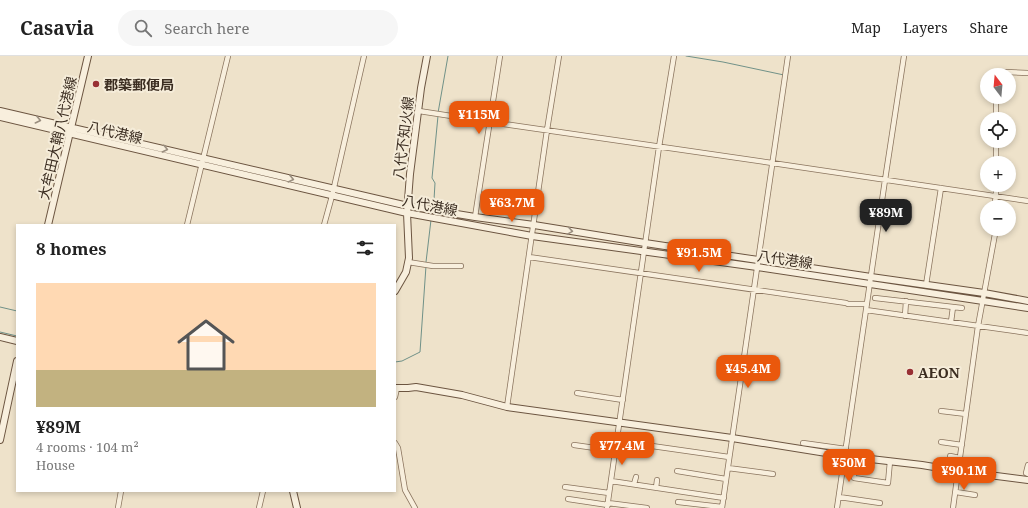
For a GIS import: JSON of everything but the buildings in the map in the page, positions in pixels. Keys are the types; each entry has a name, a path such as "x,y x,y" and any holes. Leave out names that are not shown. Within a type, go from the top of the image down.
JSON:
{"main road":[{"name":"大牟田大鞘八代港線","path":"48,224 88,56"},
{"name":"八代不知火線","path":"396,290 406,272 409,258 408,210 410,174 427,56"},
{"name":"八代港線","path":"0,111 201,165 332,196 532,236 757,267 870,281 926,285 1028,301"},
{"name":"八代港線","path":"0,117 203,158 334,188 408,210 534,225 758,260 1028,308"},
{"path":"0,337 16,341"},
{"path":"0,440 16,366"},
{"path":"396,388 416,387 462,395 507,407 732,438 845,456 1028,480"},
{"path":"293,492 297,508"}],"street":[{"path":"187,224 228,56"},
{"path":"324,224 364,56"},
{"path":"475,217 500,56"},
{"path":"507,407 559,56"},
{"path":"608,505 659,147 674,56"},
{"path":"678,502 722,508 788,56"},
{"path":"837,508 904,56"},
{"path":"1016,74 1028,73"},
{"path":"419,111 1028,201"},
{"path":"926,285 941,188"},
{"path":"995,200 996,192"},
{"path":"953,508 978,326 995,236"},
{"path":"529,257 848,304 867,304"},
{"path":"408,262 433,266 461,266"},
{"path":"875,298 962,308"},
{"path":"905,316 906,301"},
{"path":"951,322 953,307"},
{"path":"866,310 1028,333"},
{"path":"577,393 623,400"},
{"path":"941,411 966,414"},
{"path":"617,441 730,457"},
{"path":"941,442 962,445"},
{"path":"803,443 846,449"},
{"path":"396,445 398,448 405,490 415,508"},
{"path":"574,445 616,451"},
{"path":"950,456 960,458"},
{"path":"854,457 854,478 888,482 890,461"},
{"path":"1028,465 1026,473 1028,474"},
{"path":"728,468 773,474"},
{"path":"677,471 726,479"},
{"path":"634,484 636,477"},
{"path":"656,488 657,480"},
{"path":"611,481 724,498"},
{"path":"565,487 609,493"},
{"path":"118,508 121,492"},
{"path":"259,508 263,492"},
{"path":"956,492 975,495"},
{"path":"839,497 880,503"},
{"path":"568,499 608,505 647,508"}],"waterway":[{"path":"438,113 448,56"},
{"path":"686,56 784,75"},
{"path":"434,200 435,183 432,178 438,116"},
{"path":"426,262 431,220"},
{"path":"396,362 402,361 420,352 426,266"},
{"path":"0,307 16,311"},
{"path":"0,332 16,336"}],"place":[{"name":"郡築郵便局","path":"96,84"},
{"name":"AEON","path":"910,372"}]}
